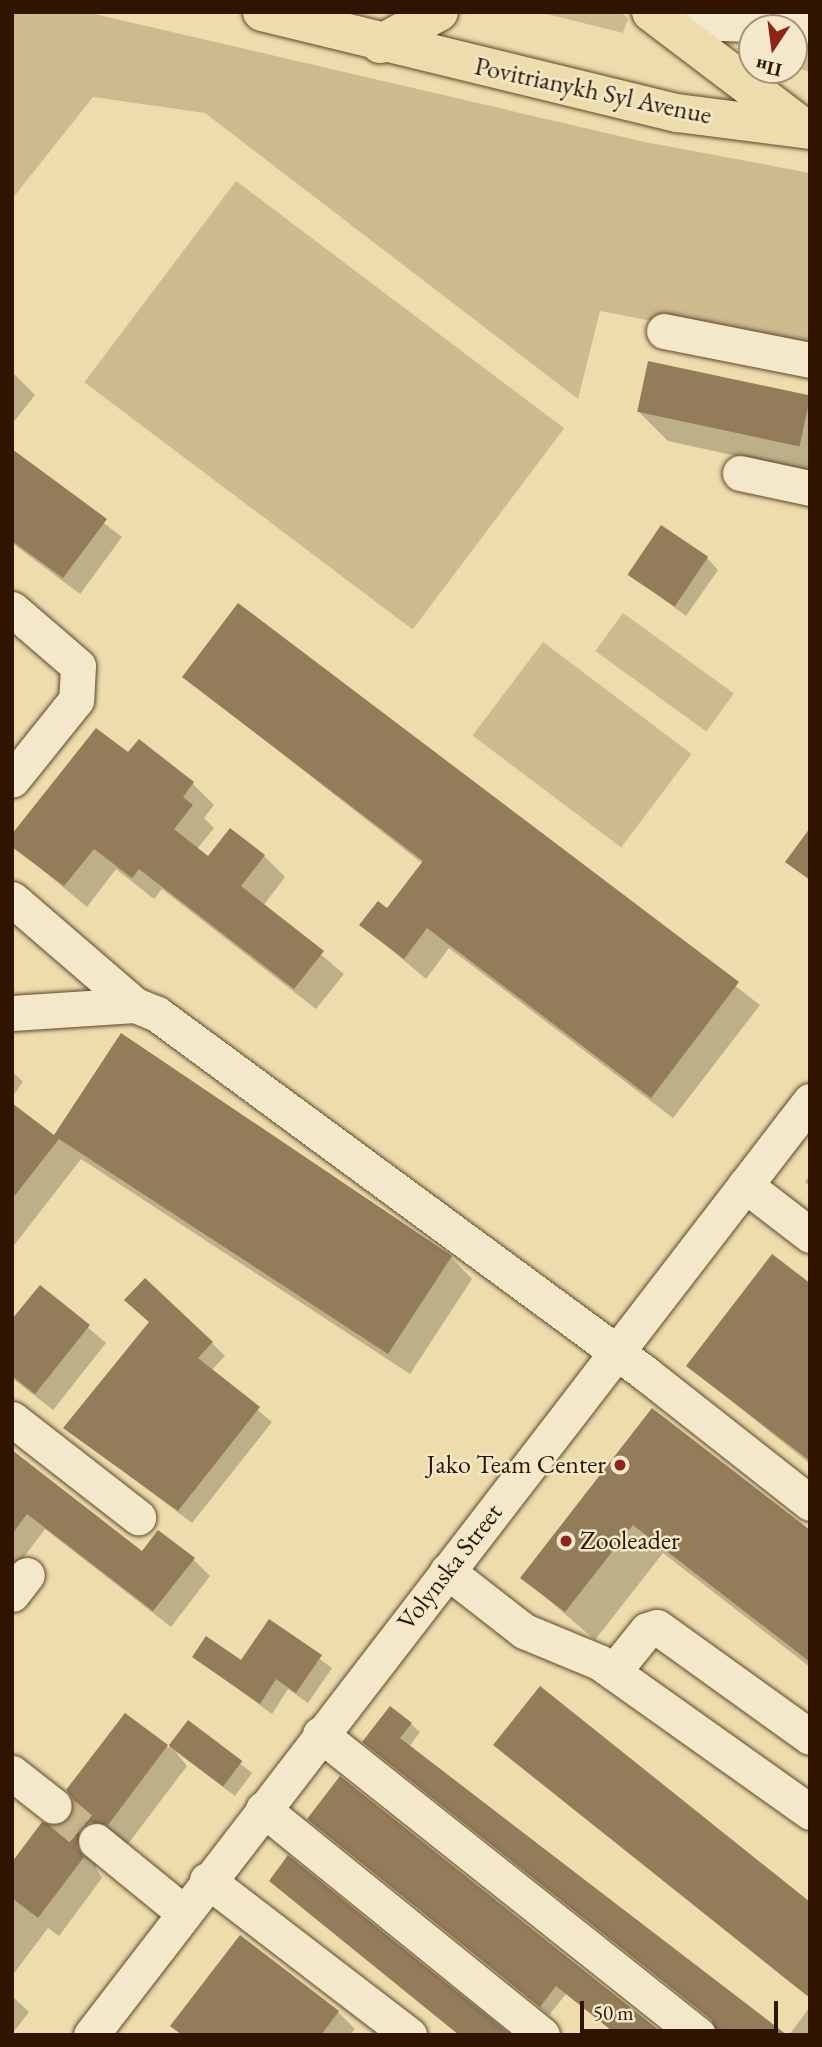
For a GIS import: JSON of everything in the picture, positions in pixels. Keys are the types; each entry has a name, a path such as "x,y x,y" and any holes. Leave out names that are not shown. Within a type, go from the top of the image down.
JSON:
{"main road":[{"name":"Povitrianykh Syl Avenue","path":"262,12 380,44 677,113 808,130"},
{"path":"380,44 439,12"},
{"name":"Povitrianykh Syl Avenue","path":"657,17 808,130"}],"street":[{"path":"657,17 810,26"},
{"path":"664,331 810,360"},
{"path":"740,473 810,488"},
{"path":"12,609 78,666 76,700 12,780"},
{"path":"12,899 135,1005 157,1014 616,1352 810,1503"},
{"path":"12,1013 135,1005"},
{"name":"Volynska Street","path":"91,2035 207,1880 810,1101"},
{"path":"745,1185 810,1235"},
{"path":"12,1419 138,1517"},
{"path":"447,1571 524,1631 613,1672 810,1812"},
{"path":"613,1672 647,1630 657,1627 810,1737"},
{"path":"320,1734 698,2035"},
{"path":"12,1773 54,1807"},
{"path":"263,1809 542,2035"},
{"path":"96,1841 183,1912"},
{"path":"207,1880 408,2035"}],"shaded area":[{"path":"12,12 86,12 645,142 810,173 810,351 600,311 578,399 205,113 93,97 12,199"},
{"path":"539,12 621,12 628,19 623,33"},
{"path":"808,43 810,43 808,71"},
{"path":"236,181 564,428 413,630 84,382"},
{"path":"623,613 734,694 706,732 595,651"},
{"path":"543,642 692,754 621,847 473,735"}],"building":[{"path":"648,361 810,395 800,446 637,412"},
{"path":"12,449 107,519 63,578 12,541"},
{"path":"661,525 708,557 675,607 627,575"},
{"path":"238,603 739,982 651,1098 427,928 404,959 359,925 378,901 387,908 423,861 182,677"},
{"path":"96,728 128,752 139,739 194,782 183,797 193,805 174,829 208,856 230,828 265,855 241,886 324,951 294,989 139,869 132,878 94,849 64,886 12,847 12,834"},
{"path":"810,828 810,880 785,862"},
{"path":"121,1033 452,1256 388,1354 59,1139 12,1199 12,1103 54,1135"},
{"path":"772,1254 810,1283 810,1461 686,1366"},
{"path":"145,1278 213,1342 198,1358 260,1407 178,1511 63,1428 149,1322 124,1300"},
{"path":"40,1285 90,1325 35,1394 12,1376 12,1319"},
{"path":"652,1408 810,1530 810,1662 633,1525 565,1612 520,1578"},
{"path":"12,1450 142,1551 158,1530 195,1558 153,1611 27,1514 12,1534"},
{"path":"269,1619 322,1655 296,1693 276,1679 260,1704 192,1657 206,1636 241,1660"},
{"path":"540,1686 810,1902 810,1998 493,1745"},
{"path":"390,1706 412,1723 400,1738 787,2035 718,2035 711,2019 362,1742"},
{"path":"125,1713 168,1745 108,1825 90,1822 80,1829 77,1847 84,1857 38,1918 12,1898 12,1862 42,1822 61,1825 70,1818 73,1799 66,1790"},
{"path":"188,1720 242,1761 223,1786 169,1746"},
{"path":"340,1776 665,2035 617,2035 556,1986 540,2007 307,1819"},
{"path":"288,1855 510,2035 459,2035 269,1881"},
{"path":"240,1935 339,2011 321,2035 182,2035 170,2026"}],"tunnel":[{"path":"54,1806 96,1841"}],"place":[{"name":"Jako Team Center","path":"620,1465"},
{"name":"Zooleader","path":"566,1541"}]}
